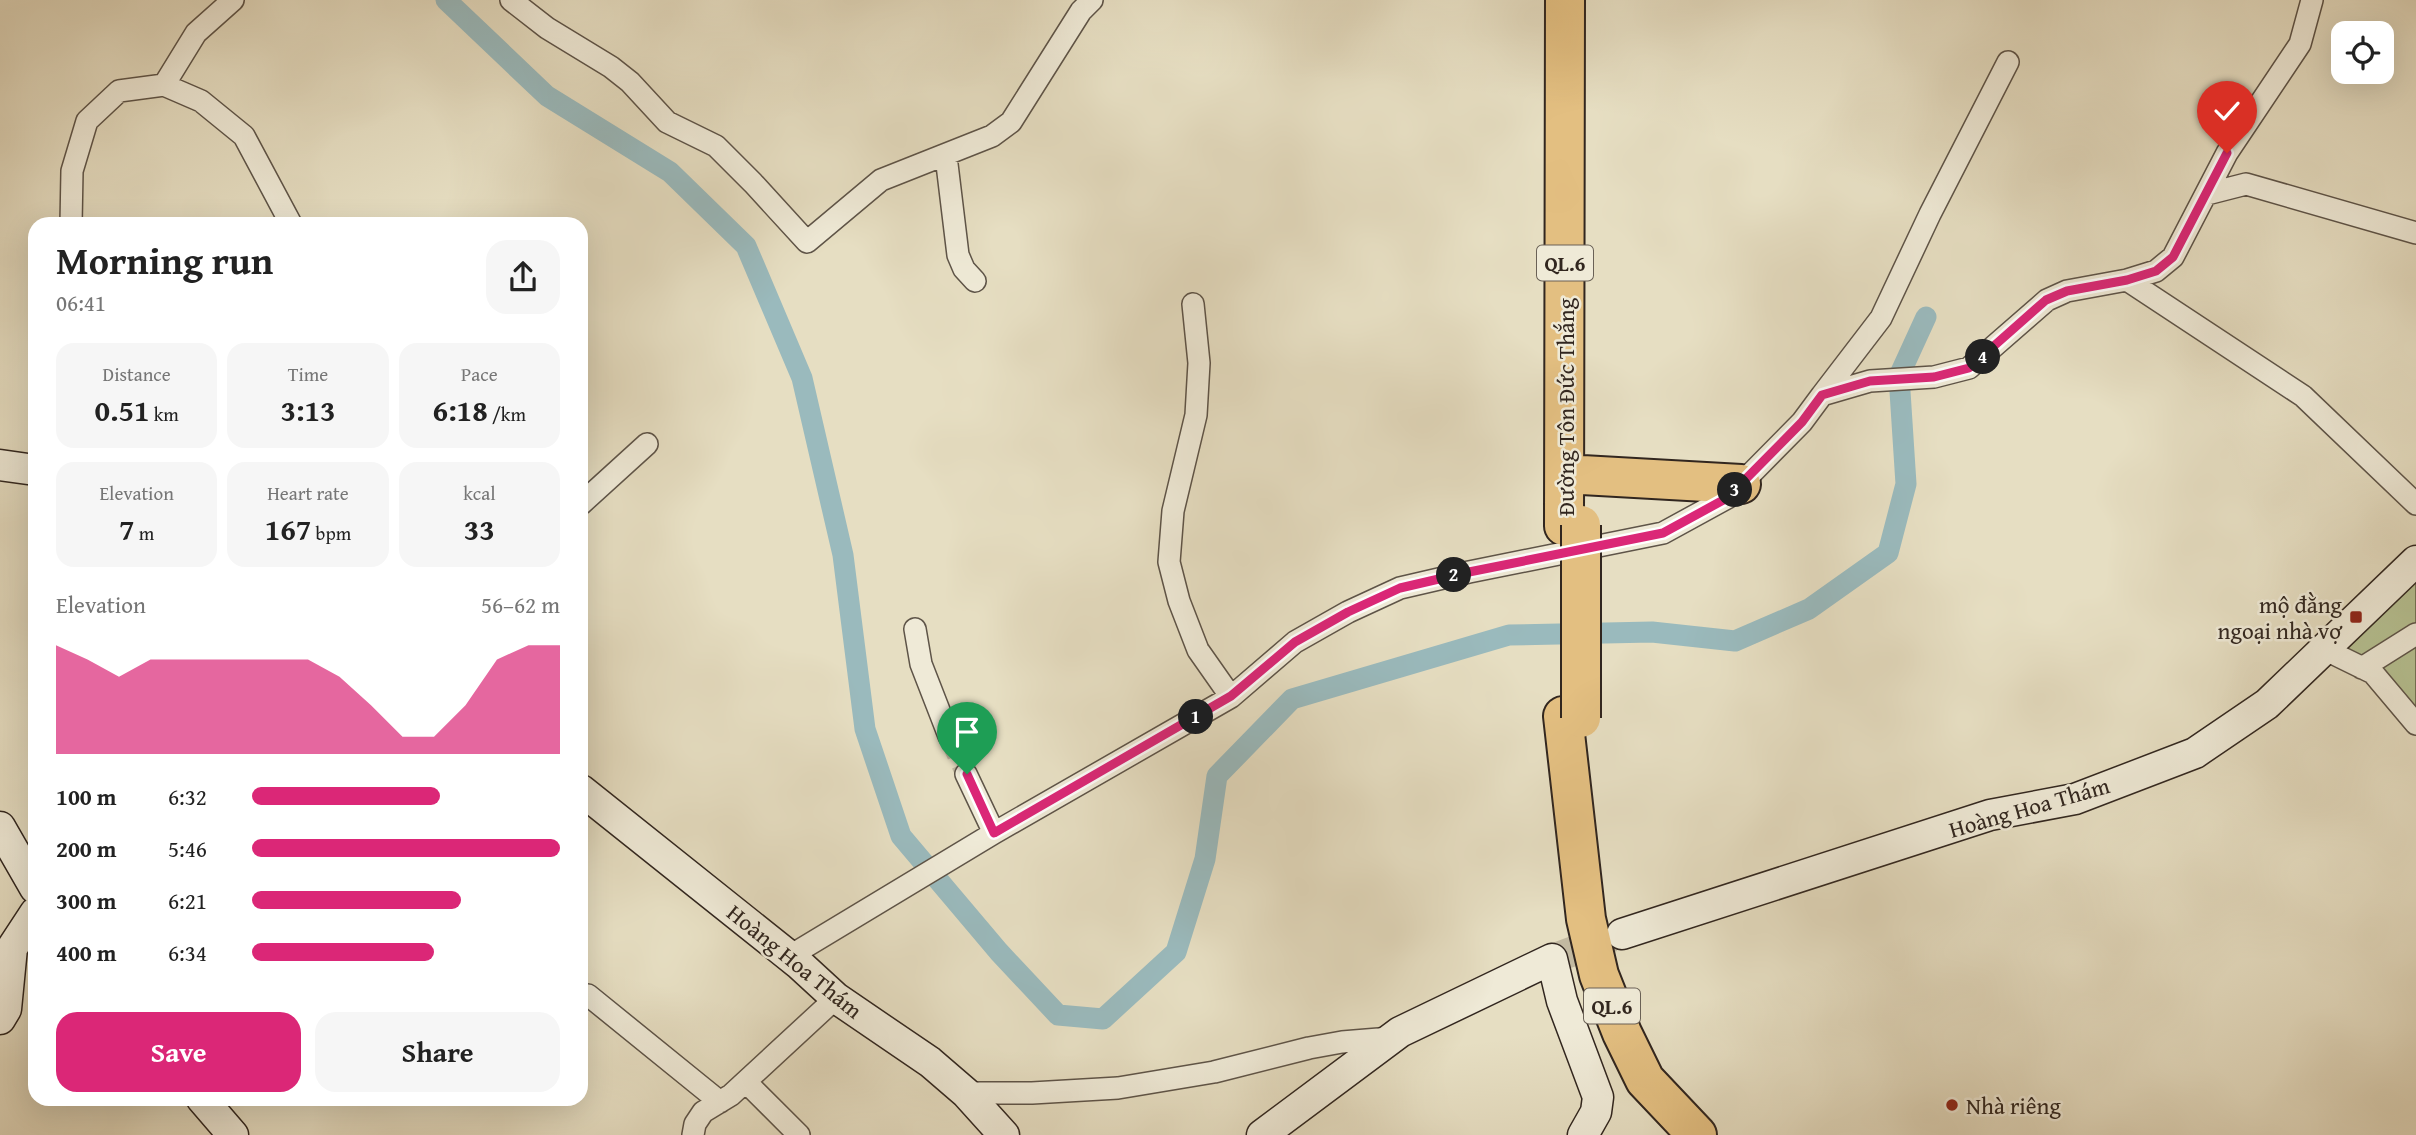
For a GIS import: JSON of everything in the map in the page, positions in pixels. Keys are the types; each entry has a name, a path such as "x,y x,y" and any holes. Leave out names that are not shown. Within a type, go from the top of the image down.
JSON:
{"highway":[{"name":"Đường Tôn Đức Thắng","path":"1565,0 1573,526 1572,717 1578,855 1586,919 1597,964 1622,1033 1645,1080 1697,1135"},
{"name":"Đường Tôn Đức Thắng","path":"1573,526 1582,475 1587,0"},
{"path":"1582,475 1741,484"}],"street":[{"path":"164,85 196,33 233,0"},
{"path":"511,0 547,28 611,67 630,82 667,122 716,146 807,242 881,180 992,136 1011,122 1081,11 1092,0"},
{"path":"1822,395 1870,381 1934,377 1969,368 2046,300 2067,291 2127,280 2156,271 2173,257 2227,153 2300,44 2312,0"},
{"path":"790,957 961,852 1231,696 1295,642 1348,612 1400,588 1663,533 1727,498 1802,422 1881,318 1930,214 2008,62"},
{"path":"71,217 72,172 87,121 119,91 164,85 201,101 244,136 287,217"},
{"path":"946,156 958,255 964,269 975,281"},
{"path":"2207,194 2246,184 2416,233"},
{"path":"2127,280 2303,396 2416,504"},
{"path":"1193,304 1199,363 1196,415 1173,511 1169,562 1179,601 1198,650 1231,696"},
{"path":"588,498 647,444"},
{"path":"0,465 28,469"},
{"name":"Hoàng Hoa Thám","path":"1622,934 1990,815 2076,799 2195,753 2267,704 2416,561"},
{"path":"915,629 921,664 949,736"},
{"path":"2362,668 2416,634"},
{"path":"2324,649 2373,673 2416,724"},
{"path":"967,774 994,833"},
{"name":"Hoàng Hoa Thám","path":"588,796 790,957 836,998 930,1062 966,1093 1004,1135"},
{"path":"0,827 28,876"},
{"path":"0,1019 6,1009 12,948 28,924"},
{"path":"1262,1135 1391,1038 1552,959 1562,1001 1598,1097 1596,1112 1583,1135"},
{"path":"588,995 720,1102"},
{"path":"693,1135 695,1124 703,1112 746,1082 836,998"},
{"path":"966,1093 1032,1093 1118,1088 1214,1072 1320,1046 1391,1038"},
{"path":"746,1082 799,1135"},
{"path":"208,1106 233,1135"}],"green space":[{"path":"2416,561 2416,724 2329,644"}],"waterway":[{"path":"446,0 547,96 670,172 746,246 802,378 843,555 865,729 901,836 999,952 1058,1015 1103,1019 1176,952 1205,859 1217,776 1292,699 1509,635 1652,632 1735,641 1809,609 1888,553 1906,484 1899,376 1926,317"}],"tunnel":[{"path":"949,736 966,774"},
{"path":"1552,959 1612,937"}],"place":[{"name":"mộ đằng ngoại nhà vợ","path":"2356,617"},
{"name":"Nhà riêng","path":"1952,1105"}],"route":[{"path":"967,774 994,833 1231,696 1295,642 1348,612 1400,588 1663,533 1727,498 1802,422 1822,395 1870,381 1953,374 1969,368 2046,300 2067,291 2127,280 2156,271 2173,257 2227,153"}]}
